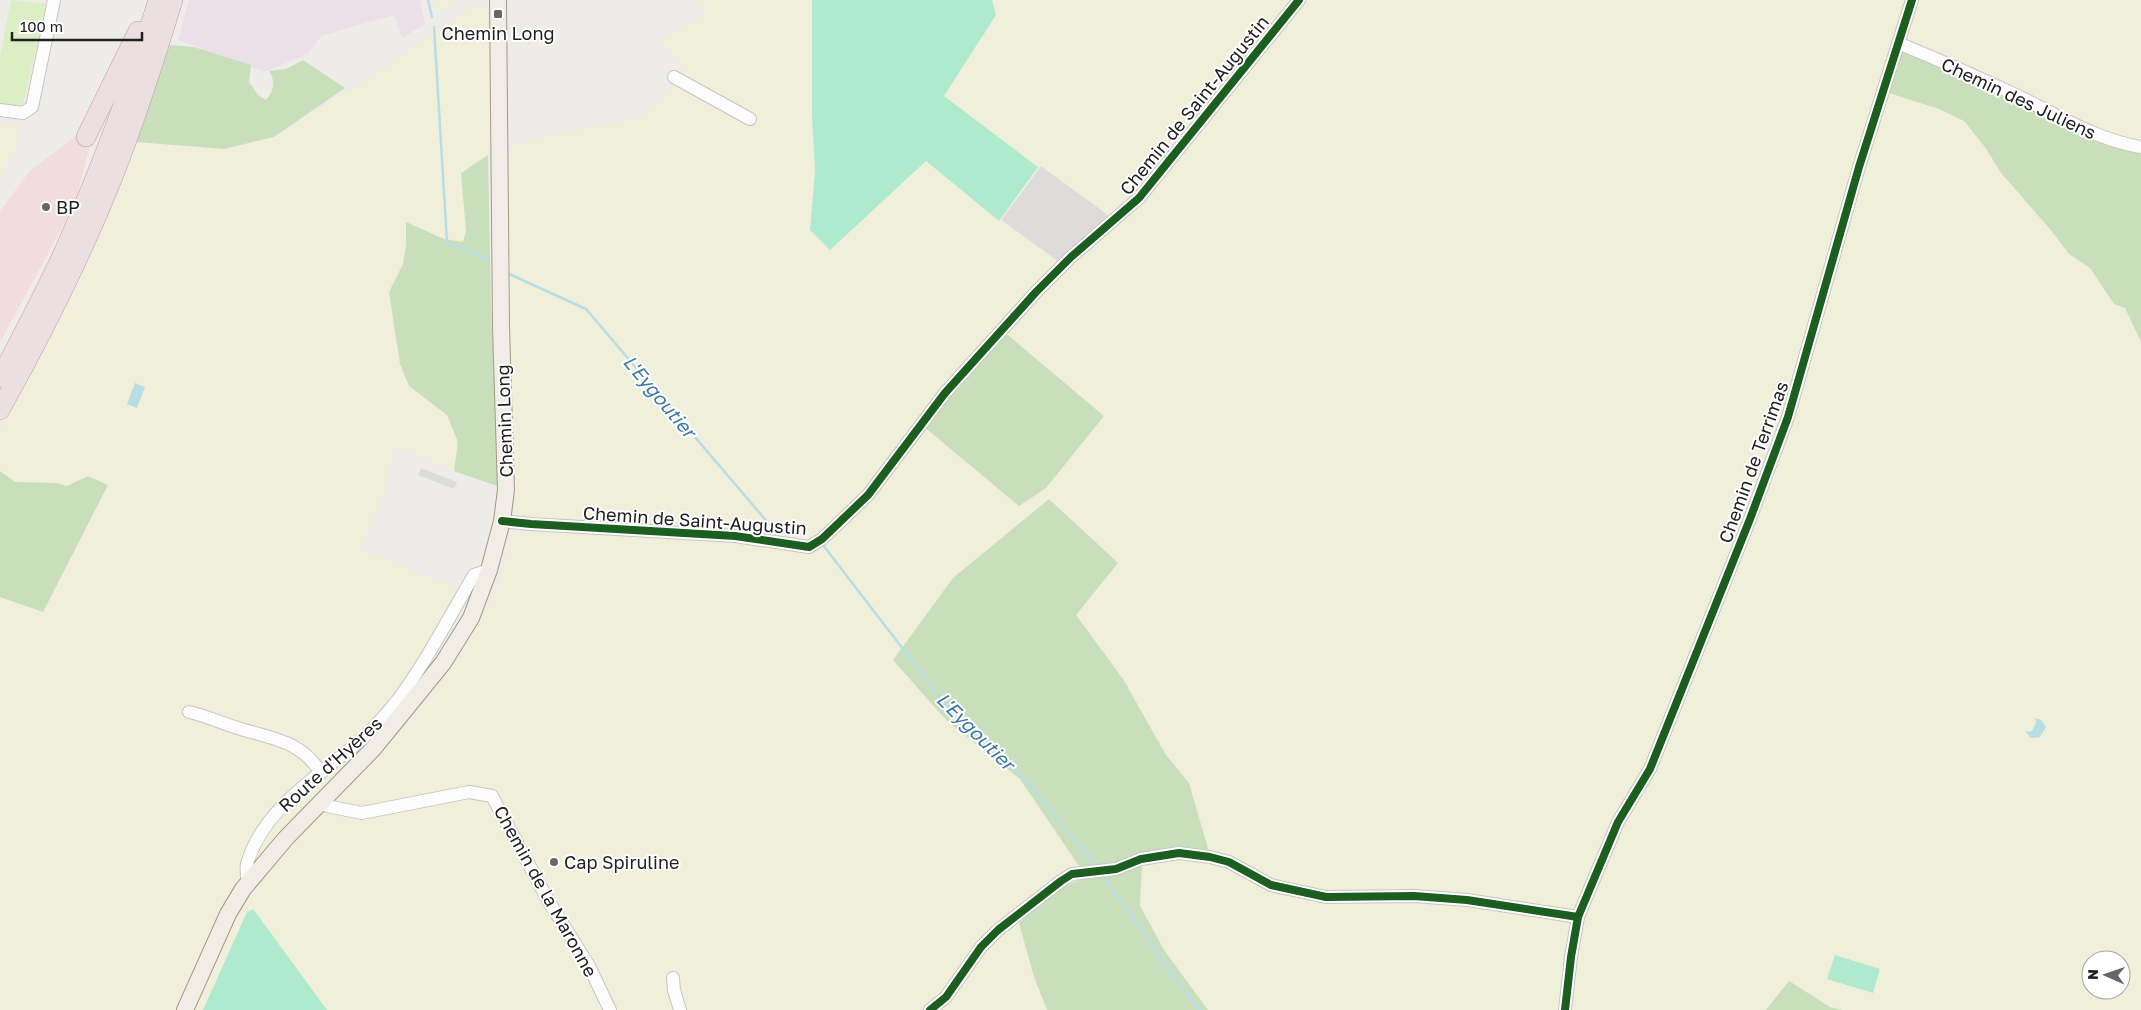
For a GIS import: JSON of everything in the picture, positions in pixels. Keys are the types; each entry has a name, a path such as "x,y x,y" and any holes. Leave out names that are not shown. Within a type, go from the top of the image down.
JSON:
{"highway":[{"path":"86,137 130,49 150,0"},
{"path":"0,378 64,251 95,181 138,66 158,0"},
{"path":"0,410 48,320 80,254 109,185 152,69 174,0"}],"main road":[{"name":"Chemin Long","path":"481,594 482,572 502,521 506,490 501,327 498,0"},
{"name":"Route d'Hyères","path":"185,1010 228,914 248,883 286,838 386,734 443,663 471,618 481,594"}],"street":[{"path":"0,110 22,113 32,107 54,0"},
{"name":"Chemin de Saint-Augustin","path":"502,521 735,536 809,547 822,540 868,495 946,392 1030,298 1071,257 1139,198 1299,0"},
{"name":"Chemin de Terrimas","path":"1565,1010 1573,941 1578,917 1618,822 1650,768 1750,519 1788,417 1859,167 1912,0"},
{"name":"Chemin des Juliens","path":"1898,43 1977,76 2086,129 2117,142 2141,147"},
{"path":"674,77 750,119"},
{"name":"Route d'Hyères","path":"248,883 247,865 259,838 274,816 287,800 362,739 396,702 427,658 482,572"},
{"path":"189,712 239,729 284,740 312,760 321,772"},
{"name":"Chemin de la Maronne","path":"322,801 327,806 362,813 469,792 492,796 549,902 589,966 610,1010"},
{"path":"930,1010 946,997 981,947 998,930 1072,874 1116,869 1141,859 1179,853 1210,857 1229,862 1271,885 1326,897 1414,896 1467,900 1578,917"},
{"path":"674,978 674,990 680,1010"}],"shaded area":[{"path":"189,0 420,0 425,24 402,38 394,15 321,36 308,54 265,72 178,40"},
{"path":"78,134 91,141 75,204 0,342 0,211 29,172"},
{"path":"1041,166 1111,217 1059,262 1001,220"},
{"path":"421,468 457,482 454,489 418,475"}],"green space":[{"path":"11,0 47,4 22,109 0,106 0,58"},
{"path":"433,0 459,0 437,14"},
{"path":"694,0 1294,0 1145,186 1111,217 1041,166 1001,220 1059,262 850,511 810,543 519,518 514,513 515,479 508,301 507,183 512,144 642,117 677,83 684,67 657,41 707,14"},
{"path":"812,0 992,0 996,15 944,96 1038,167 999,221 926,161 830,250 810,230 815,171 812,117"},
{"path":"1303,0 1909,0 1788,404 1658,740 1577,910 1573,912 1351,895 1289,887 1209,852 1189,783 1166,755 1123,679 1076,615 1049,499 953,578 946,720 1020,779 1079,866 1061,871 977,943 942,993 921,1010 192,1010 206,975 233,923 263,877 411,720 456,663 490,603 500,580 511,541 517,533 544,528 685,535 811,552 923,426 1019,506 1003,331 1092,244"},
{"path":"1916,0 2141,0 2141,144 2123,141 1904,42"},
{"path":"480,5 488,5 491,93 488,155 461,173 466,231 463,242 444,239 406,222 406,245 403,264 389,293 409,386 447,414 458,442 454,471 396,446 381,500 361,549 457,588 421,654 408,696 383,727 304,809 183,996 177,1010 0,1010 0,597 43,612 88,476 67,486 55,483 15,482 0,471 0,430 22,387 136,142 226,149 276,136 360,84 458,16"},
{"path":"168,45 194,47 251,65 249,82 258,95 266,100 273,86 273,78 269,71 286,69 303,60 345,88 274,137 224,149 136,142"},
{"path":"1900,46 2141,149 2141,342 2125,308 2114,304 2090,268 2069,254 2050,229 2001,173 1985,147 1964,121 1939,109 1886,92"},
{"path":"1886,92 1939,109 1964,121 1985,147 2001,173 2050,229 2069,254 2090,268 2114,304 2125,308 2141,342 2141,1010 1843,1010 1830,1007 1789,981 1766,1010 1569,1010 1582,914 1751,521"},
{"path":"0,123 20,126 22,132 0,185"},
{"path":"488,155 491,308 499,471 497,486 454,471 458,442 447,415 409,386 400,364 389,292 403,264 406,245 406,222 444,239 463,242 466,231 461,173"},
{"path":"1003,331 1104,416 1046,488 1019,506 923,426"},
{"path":"0,471 15,482 56,483 67,486 88,476 108,485 43,612 0,597"},
{"path":"1049,499 1118,563 1076,615 1123,679 1166,755 1189,783 1209,852 1109,866 1089,868 1079,866 1020,779 946,720 893,660 953,578"},
{"path":"1178,857 1201,860 1228,867 1241,877 1305,900 1341,903 1467,904 1572,923 1562,1010 1208,1010 1164,949 1140,906 1142,863"},
{"path":"1142,863 1140,906 1164,950 1208,1010 1047,1010 1034,977 1019,923 1068,885 1095,875"},
{"path":"253,909 327,1010 203,1010 247,912"},
{"path":"1019,923 1034,977 1047,1010 938,1010 953,999 964,980 997,935"},
{"path":"1835,955 1880,969 1873,993 1827,979"},
{"path":"1789,981 1830,1007 1843,1010 1766,1010"}],"water":[{"path":"135,383 145,387 137,408 127,404"},
{"path":"2035,718 2041,720 2046,727 2040,737 2031,738 2026,732 2027,730 2027,732 2032,731 2036,722"}],"waterway":[{"name":"L'Eygoutier","path":"428,0 432,17"},
{"name":"L'Eygoutier","path":"434,27 447,242 488,259"},
{"name":"L'Eygoutier","path":"509,274 586,309 775,531 796,535"},
{"name":"L'Eygoutier","path":"823,545 953,714 1028,783 1096,865"},
{"name":"L'Eygoutier","path":"1103,875 1178,983 1200,1010"}],"cycle path":[{"path":"502,521 735,536 809,547 822,539 868,495 945,393 1036,292 1071,257 1139,198 1299,0"},
{"path":"1565,1010 1578,917 1618,822 1650,769 1750,519 1788,417 1859,167 1912,0"},
{"path":"930,1010 946,997 981,947 998,930 1072,874 1116,869 1141,859 1179,853 1210,857 1229,862 1271,885 1326,897 1414,896 1467,900 1578,917"}],"place":[{"name":"Chemin Long","path":"498,14"},
{"name":"BP","path":"46,207"},
{"name":"Cap Spiruline","path":"554,862"}]}
